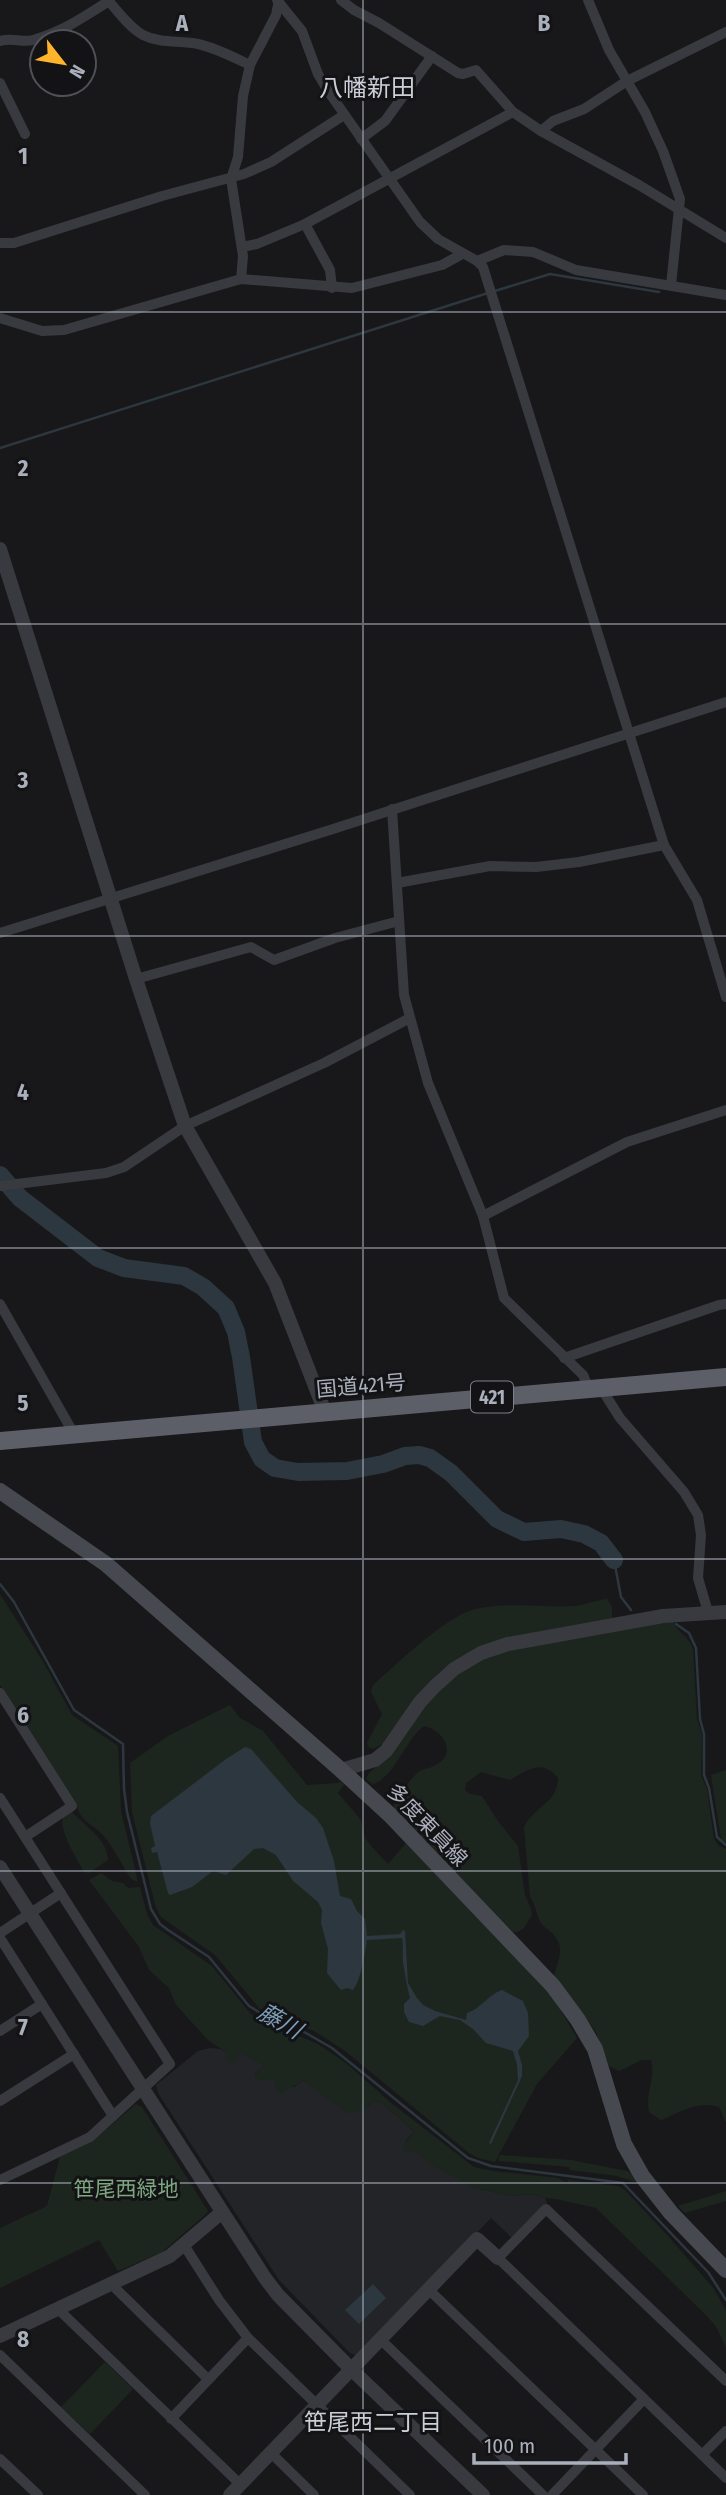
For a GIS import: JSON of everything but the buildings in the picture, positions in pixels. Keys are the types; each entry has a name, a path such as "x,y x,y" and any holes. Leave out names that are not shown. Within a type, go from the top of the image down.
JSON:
{"highway":[{"name":"国道421号","path":"0,1441 726,1377"}],"main road":[{"name":"多度東員線","path":"0,1491 106,1564 341,1770 390,1815 553,1986 595,2049 624,2144 642,2176 671,2213 726,2270"}],"street":[{"path":"341,0 458,73 476,70 513,112 541,131 726,238"},
{"path":"588,0 609,50 645,112 663,151 680,199 671,285"},
{"path":"0,41 13,38 31,41 70,27 108,1 146,36 197,44 250,65"},
{"path":"241,279 242,247 231,179 238,157 243,96 250,65 276,15 278,1"},
{"path":"278,1 302,31 318,74 344,115 420,222 438,239 483,267 664,845 697,900 726,997"},
{"path":"541,131 554,121 584,109 627,81 726,32"},
{"path":"361,139 385,121 432,57"},
{"path":"0,83 25,134"},
{"path":"242,247 257,244 305,224 513,112"},
{"path":"0,243 14,243 162,196 231,179 271,162 344,115"},
{"path":"305,224 330,270 332,288"},
{"path":"477,261 504,250 533,252 576,270 726,295"},
{"path":"0,318 42,331 64,330 241,279 332,288 365,286 442,265 462,254"},
{"path":"0,548 185,1126 275,1283 325,1412"},
{"path":"0,933 726,702"},
{"path":"392,809 404,995 428,1083 483,1216 505,1298 595,1388 684,1492 698,1515 701,1535 698,1578 708,1612"},
{"path":"397,883 490,866 536,867 579,862 664,845"},
{"path":"136,979 251,947 274,960 335,938 399,922"},
{"path":"2,1186 106,1173 124,1167 185,1126 324,1063 410,1018"},
{"path":"483,1216 627,1142 726,1110"},
{"path":"0,1304 74,1434"},
{"path":"564,1357 726,1304"},
{"path":"341,1770 375,1760 386,1751 420,1702 435,1686 454,1669 481,1653 508,1644 650,1618 726,1612"},
{"path":"0,1693 72,1806 25,1837"},
{"path":"0,1798 170,2064 90,2137 0,2180"},
{"path":"0,1867 278,2295 483,2495"},
{"path":"61,1893 0,1936 113,2116"},
{"path":"0,1962 11,1955"},
{"path":"0,2031 42,2004"},
{"path":"0,2101 74,2054"},
{"path":"498,2258 546,2208 726,2381"},
{"path":"0,2336 170,2256 222,2212"},
{"path":"58,2309 171,2419 235,2490 477,2239 726,2478"},
{"path":"184,2245 219,2300 248,2338 410,2495"},
{"path":"111,2284 208,2379"},
{"path":"428,2289 643,2495"},
{"path":"171,2419 248,2338"},
{"path":"380,2339 543,2495"},
{"path":"0,2355 145,2495"},
{"path":"552,2495 644,2399"},
{"path":"702,2455 726,2431"},
{"path":"271,2453 314,2495"},
{"path":"0,2459 38,2495"}],"shaded area":[{"path":"245,1747 251,1749 323,1828 334,1861 340,1896 351,1899 365,1919 367,1936 400,1934 405,1931 408,1983 423,2005 466,2020 467,2013 502,1990 523,2001 528,2013 529,2036 518,2051 522,2076 491,2144 489,2143 518,2080 513,2051 486,2043 460,2020 440,2016 423,2026 409,2022 404,2012 404,2004 410,1998 403,1962 402,1938 367,1940 356,1986 353,1990 341,1990 327,1973 328,1949 321,1923 322,1910 318,1902 293,1881 276,1855 263,1848 254,1849 226,1875 213,1871 192,1887 170,1895 168,1893 157,1852 152,1853 151,1848 155,1846 151,1816"},
{"path":"210,2048 241,2052 258,2061 264,2065 255,2074 258,2080 275,2080 277,2089 294,2087 303,2080 347,2112 362,2111 374,2101 381,2102 414,2131 405,2142 474,2188 512,2196 532,2194 545,2198 547,2203 512,2238 491,2218 358,2356 350,2353 279,2280 158,2093 156,2085 198,2051"},
{"path":"373,2284 386,2298 359,2324 345,2310"}],"green space":[{"path":"0,1594 42,1660 72,1715 118,1746 121,1811 138,1882 131,1879 103,1835 81,1815 0,1685"},
{"path":"607,1599 612,1607 612,1618 520,1636 474,1651 454,1661 437,1674 423,1690 384,1743 373,1749 368,1747 367,1743 382,1714 371,1692 373,1685 448,1622 472,1610 485,1607 575,1606"},
{"path":"673,1620 693,1649 697,1719 702,1734 701,1775 707,1789 714,1839 719,1846 726,1849 726,2123 719,2107 711,2105 689,2108 661,2120 649,2112 651,2060 642,2060 619,2071 609,2066 596,2032 554,1976 560,1954 559,1944 541,1923 530,1897 524,1827 554,1793 558,1778 552,1772 546,1768 534,1768 510,1780 481,1772 466,1783 465,1790 470,1794 482,1796 518,1846 525,1895 532,1915 518,1932 513,1932 395,1811 398,1798 416,1774 443,1760 447,1748 441,1736 424,1726 381,1780 373,1784 366,1779 369,1773 387,1758 430,1698 444,1684 477,1661 521,1647"},
{"path":"230,1705 240,1718 263,1731 307,1785 340,1781 344,1785 338,1793 361,1820 365,1838 388,1864 406,1843 552,1996 577,2038 537,2084 495,2162 469,2153 344,2050 314,2031 260,2009 215,1955 161,1917 156,1908 132,1812 130,1763 168,1736"},
{"path":"726,1770 726,1842 721,1839 711,1775"},
{"path":"71,1811 100,1839 107,1852 108,1860 89,1873 84,1872 64,1830 63,1817"},
{"path":"101,1873 128,1888 140,1887 147,1914 153,1925 212,1966 250,2013 258,2019 318,2044 346,2063 390,2102 474,2167 558,2178 567,2183 568,2180 618,2186 625,2190 714,2289 726,2310 726,2348 717,2328 707,2316 596,2208 532,2194 512,2196 474,2188 428,2163 415,2151 405,2152 402,2148 414,2131 381,2102 374,2101 362,2111 347,2113 303,2080 282,2094 277,2089 275,2080 258,2080 255,2075 263,2065 241,2053 239,2059 232,2063 226,2059 226,2052 208,2040 176,2005 169,1988 149,1970 139,1947 89,1880"},
{"name":"笹尾西緑地","path":"136,2104 142,2107 208,2211 206,2214 162,2252 118,2271 99,2240 0,2288 0,2228 47,2206 60,2157 93,2141"},
{"path":"500,2155 571,2160 627,2171 632,2174 635,2182 617,2176 570,2170 569,2167 498,2161"},
{"path":"726,2191 726,2201 685,2213 678,2206"},
{"path":"105,2362 133,2389 90,2434 61,2407"}],"waterway":[{"path":"495,291 550,274 659,292"},
{"path":"0,448 488,293"},
{"path":"0,1175 20,1198 98,1258 124,1268 184,1276 203,1287 226,1308 236,1332 253,1442 262,1459 275,1468 298,1472 347,1471 419,1455 430,1458 451,1473 497,1519 524,1532 561,1529 584,1534 601,1543 614,1560"},
{"path":"614,1560 621,1597 631,1610"},
{"name":"藤川","path":"0,1584 14,1602 74,1710 123,1744 127,1812 151,1909 160,1924 209,1957 249,2006 270,2019 304,2032 332,2048 468,2158 491,2166 623,2183 708,2272 726,2300"},
{"path":"676,1624 689,1633 696,1648 700,1719 704,1734 704,1775 709,1788 717,1837 726,1845"}],"district":[{"name":"八幡新田","path":"367,88"},
{"name":"笹尾西二丁目","path":"373,2422"}]}
